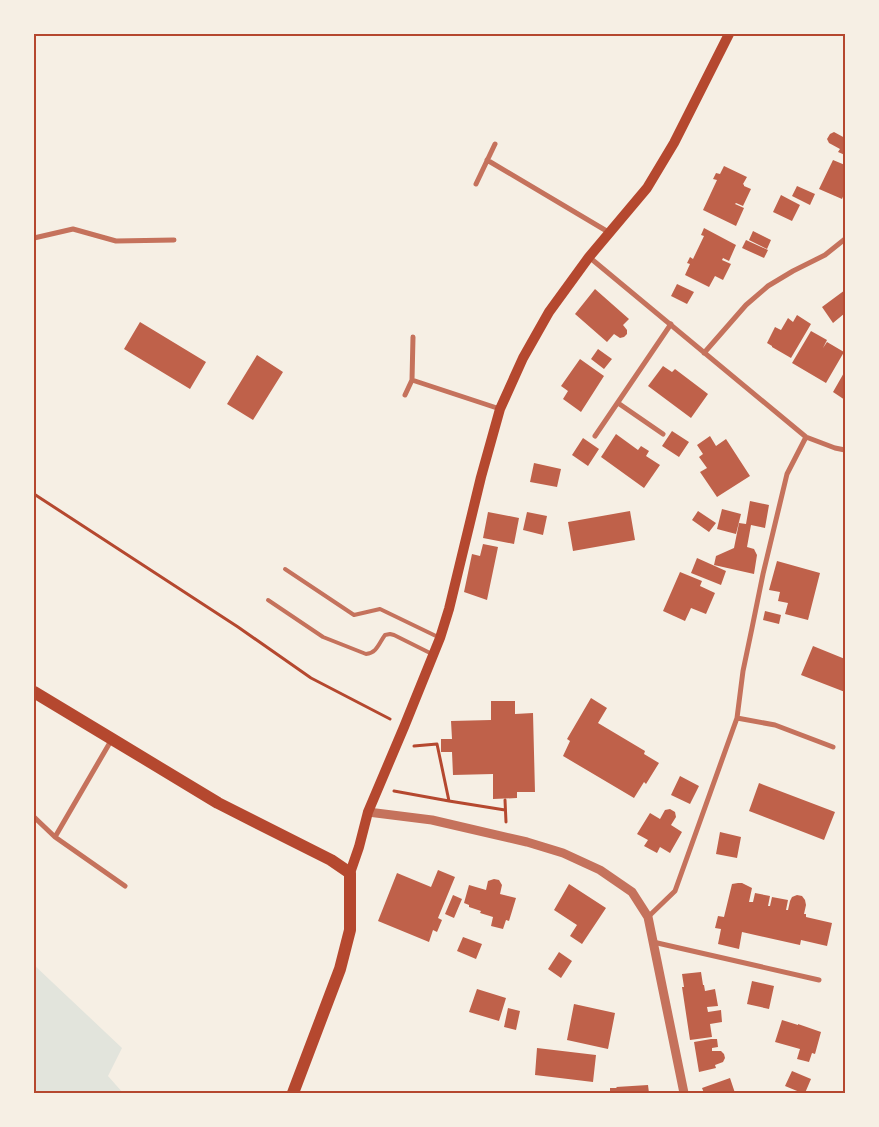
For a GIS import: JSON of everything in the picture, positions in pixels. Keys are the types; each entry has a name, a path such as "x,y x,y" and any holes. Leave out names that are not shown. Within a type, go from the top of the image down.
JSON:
{"main road":[{"path":"294,1093 340,969 350,930 350,873 368,812 440,638 500,409 523,358 549,312 589,258 647,188 674,143 729,34"},
{"path":"34,692 218,803 331,860 350,873"}],"street":[{"path":"476,184 495,144"},
{"path":"487,160 610,233"},
{"path":"34,238 73,229 116,241 174,240"},
{"path":"704,353 746,305 768,286 825,255 845,239"},
{"path":"589,258 806,437 845,450"},
{"path":"595,436 671,324"},
{"path":"405,395 412,380 413,337"},
{"path":"412,380 500,409"},
{"path":"618,403 663,434"},
{"path":"648,917 675,891 737,718 746,654 787,474 806,437"},
{"path":"737,718 775,725 833,747"},
{"path":"55,837 112,738"},
{"path":"368,812 432,820 528,842 562,853 600,870 632,892 648,917 684,1093"},
{"path":"34,817 55,837 125,886"},
{"path":"653,942 820,980"}],"lane":[{"path":"285,569 354,615 380,609 440,638"},
{"path":"268,600 323,637 366,654 372,653 385,635 390,634 434,655"}],"path":[{"path":"34,494 238,627 311,678 404,727"},
{"path":"396,747 438,744 449,802"},
{"path":"397,782 394,791 449,802 505,810"}],"shaded area":[{"path":"34,965 122,1048 108,1076 123,1093 34,1093"}],"building":[{"path":"834,132 845,138 845,155 838,152 840,149 829,143 827,139"},
{"path":"833,160 845,165 845,192 842,199 819,189"},
{"path":"724,166 747,177 743,184 751,189 743,206 735,204 744,208 736,226 703,210 717,180 713,179 716,173 720,174"},
{"path":"797,186 815,194 810,205 792,196"},
{"path":"781,195 800,205 792,221 773,212"},
{"path":"704,228 736,245 729,261 723,258 722,260 731,264 723,280 715,276 709,287 685,275 690,264 687,263 690,257 693,259 704,236 701,235"},
{"path":"753,231 771,240 767,249 749,240"},
{"path":"746,240 768,250 764,258 742,248"},
{"path":"677,284 694,292 687,304 671,296"},
{"path":"595,289 629,319 623,325 627,330 627,334 624,337 620,338 614,334 607,342 575,314"},
{"path":"845,290 845,313 833,323 822,307"},
{"path":"797,315 811,324 791,358 767,343 775,327 781,330 788,318 793,322"},
{"path":"140,322 206,362 190,389 124,349"},
{"path":"811,331 827,340 823,348 827,342 844,352 826,383 792,363"},
{"path":"598,349 612,359 604,369 591,359"},
{"path":"257,355 283,372 253,420 227,404"},
{"path":"580,359 604,376 581,412 563,399 568,391 561,386"},
{"path":"663,366 672,372 675,369 708,394 691,418 648,386"},
{"path":"845,371 845,400 833,392"},
{"path":"672,431 689,442 679,457 662,446"},
{"path":"616,434 638,450 641,446 649,451 646,456 660,465 644,488 601,457"},
{"path":"710,436 716,446 726,439 750,476 717,497 700,472 707,468 699,457 703,454 697,445"},
{"path":"583,438 599,449 588,466 572,455"},
{"path":"534,463 561,469 557,487 530,482"},
{"path":"750,501 769,505 765,528 751,525 747,547 754,549 757,555 754,574 714,565 716,556 734,548 739,523 746,524"},
{"path":"722,509 741,514 736,534 717,529"},
{"path":"630,511 635,540 573,551 568,522"},
{"path":"698,511 716,523 709,532 692,520"},
{"path":"488,512 519,518 514,544 483,538"},
{"path":"527,512 547,516 543,535 523,530"},
{"path":"483,544 498,547 487,600 464,592 472,554 480,556"},
{"path":"697,558 726,571 721,585 691,573"},
{"path":"777,561 820,573 808,620 785,614 788,603 778,601 780,592 769,590"},
{"path":"680,572 702,581 700,586 715,593 706,614 691,608 685,621 663,611"},
{"path":"765,611 781,615 779,624 763,620"},
{"path":"813,646 845,659 845,692 801,675"},
{"path":"591,698 607,708 598,723 645,751 644,754 659,763 646,784 644,782 634,798 563,756 570,741 567,739"},
{"path":"491,701 515,701 515,714 533,713 535,792 517,792 517,798 493,799 493,774 453,775 452,752 441,752 441,739 452,739 451,721 491,720"},
{"path":"680,776 699,786 690,804 671,795"},
{"path":"759,783 835,812 824,840 749,811"},
{"path":"670,809 675,812 676,817 671,825 682,832 670,853 660,847 657,853 644,846 648,840 637,834 650,813 660,819 665,810"},
{"path":"720,832 741,837 737,858 716,854"},
{"path":"438,870 455,877 438,918 442,920 437,932 433,930 429,942 378,921 397,873 431,887"},
{"path":"499,880 502,885 500,894 516,898 509,921 506,920 503,929 491,926 493,917 480,913 481,911 464,903 469,885 486,890 488,881"},
{"path":"738,883 752,888 749,902 753,902 755,893 770,896 768,906 770,906 772,897 788,900 786,910 788,910 792,897 802,896 806,905 804,914 806,914 806,917 832,923 827,946 801,940 800,945 742,932 739,949 718,944 721,929 715,928 718,916 724,917 732,884"},
{"path":"569,884 606,908 582,944 570,936 577,925 554,910"},
{"path":"453,895 462,899 454,918 445,914"},
{"path":"463,937 482,944 476,959 457,951"},
{"path":"559,952 572,961 561,978 548,969"},
{"path":"701,972 705,991 715,989 718,1006 707,1007 708,1012 721,1010 722,1022 710,1024 712,1037 690,1040 682,987 684,987 682,974"},
{"path":"752,981 774,986 769,1009 747,1004"},
{"path":"477,989 506,998 499,1021 469,1012"},
{"path":"574,1004 615,1013 608,1049 567,1040"},
{"path":"508,1008 520,1011 516,1030 504,1027"},
{"path":"782,1020 821,1032 815,1054 812,1053 809,1062 797,1059 800,1049 775,1042"},
{"path":"717,1039 718,1047 712,1048 712,1051 721,1051 725,1058 723,1062 715,1065 716,1068 699,1072 694,1042"},
{"path":"537,1048 596,1055 593,1082 535,1075"},
{"path":"792,1071 811,1079 805,1093 785,1086"},
{"path":"730,1078 735,1093 704,1093 702,1088"},
{"path":"648,1085 649,1093 610,1093 610,1088"}]}
